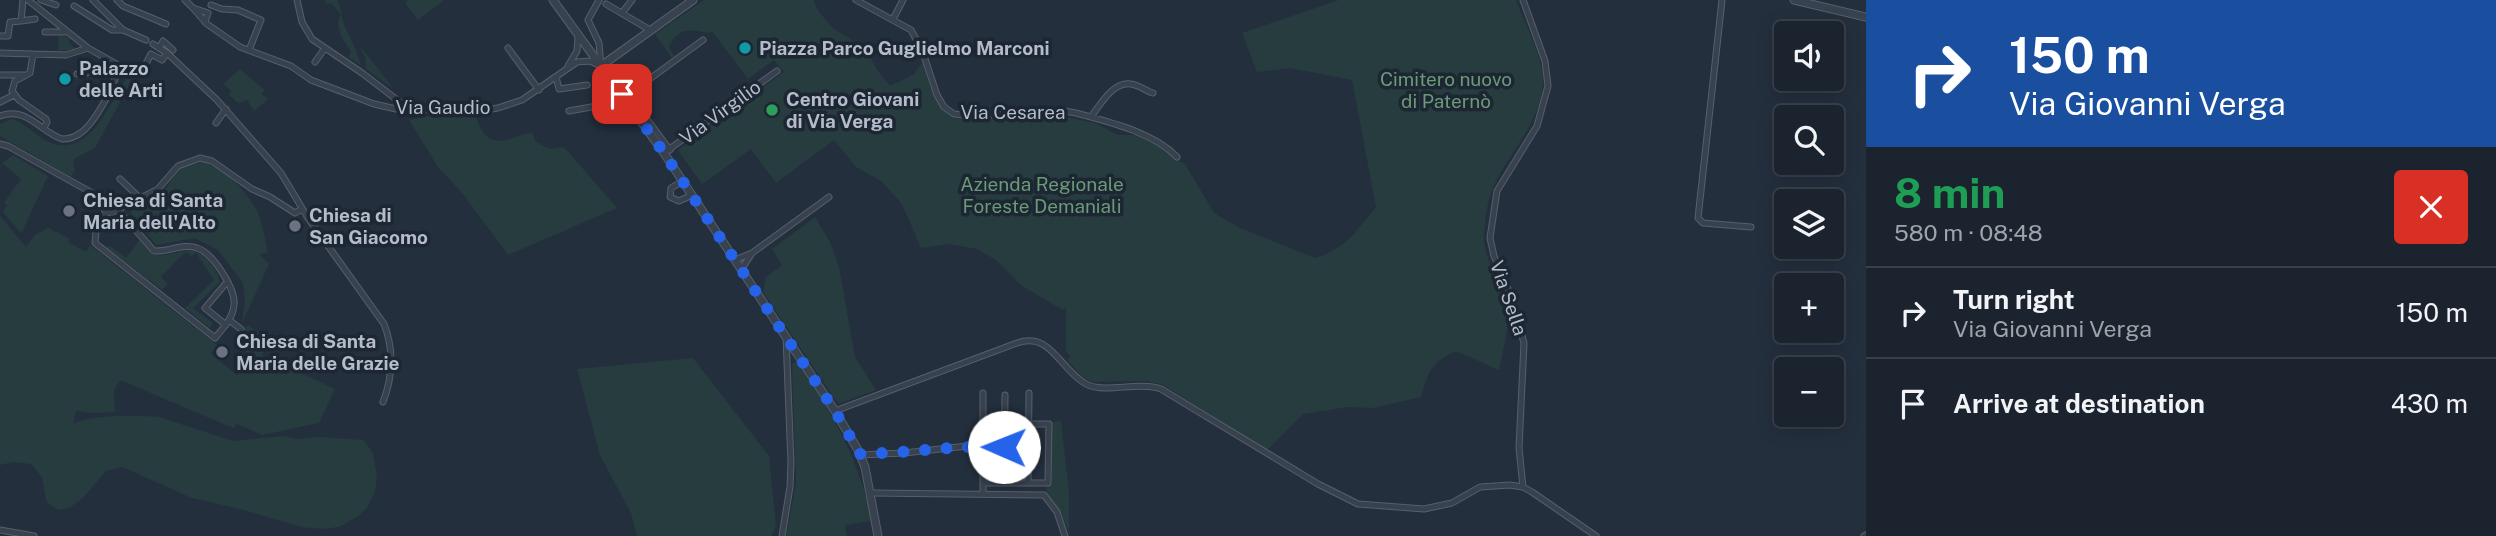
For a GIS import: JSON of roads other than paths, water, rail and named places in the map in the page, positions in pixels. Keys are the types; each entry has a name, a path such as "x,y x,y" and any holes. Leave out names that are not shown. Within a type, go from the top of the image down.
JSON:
{"street":[{"path":"21,21 26,0 88,48 118,65 142,71 151,54 162,60 170,52"},
{"path":"41,0 56,5"},
{"path":"93,0 123,30 146,40"},
{"path":"117,0 123,6 166,24"},
{"name":"Via Gaudio","path":"185,0 194,8 208,13 206,23 250,53 291,66 311,80 383,106 411,111 481,111 498,108 522,100 564,71"},
{"path":"297,0 309,36 411,111"},
{"path":"553,0 667,151 692,195 835,411 860,454 871,493 878,536"},
{"path":"599,0 588,20 599,43 603,64"},
{"path":"622,13 632,0"},
{"path":"564,71 577,62 603,64 693,0"},
{"name":"Via Cesarea","path":"856,0 894,19 915,35 937,95 944,107 954,114 971,116 1065,111 1148,135 1177,157"},
{"path":"894,19 903,0"},
{"name":"Via Sella","path":"1522,0 1545,61 1548,86 1536,126 1497,191 1490,238 1494,256 1511,296 1524,343 1519,449 1523,487"},
{"path":"1722,0 1698,218 1703,223 1751,227"},
{"path":"1794,0 1866,17"},
{"path":"606,4 650,30"},
{"path":"211,5 238,10 261,20 250,53"},
{"path":"74,6 112,30 123,30"},
{"path":"0,23 35,19"},
{"path":"0,36 8,36 10,22"},
{"path":"45,32 68,32"},
{"path":"564,71 577,51 578,34"},
{"path":"569,111 608,104 703,40"},
{"path":"156,46 170,52 226,109 281,173 302,209 384,324 390,338 391,368 389,388 383,402"},
{"path":"0,53 66,55 88,48"},
{"path":"315,62 325,48"},
{"path":"508,48 539,90"},
{"path":"33,54 32,69 13,84 15,95 46,119 44,128"},
{"path":"77,74 87,73 96,66 107,71 118,65"},
{"path":"0,116 19,113 62,139 74,137 82,132 114,82 118,65"},
{"name":"Via Virgilio","path":"667,151 777,71"},
{"path":"0,75 27,75"},
{"path":"556,77 559,89 587,85"},
{"path":"1091,117 1107,96 1121,85 1131,84 1153,93"},
{"path":"383,106 389,94"},
{"path":"0,102 15,95"},
{"path":"216,123 226,109"},
{"path":"0,144 94,194 106,212 111,213 140,198 162,185 178,166 200,158 212,161 252,189 295,213 302,209"},
{"path":"120,178 140,198"},
{"path":"683,181 671,188 670,197 678,201 692,195"},
{"path":"735,260 752,253 829,197"},
{"path":"106,212 96,231 97,245 215,338 227,322 234,301 227,282 210,256 196,247 162,252 153,250 118,210"},
{"path":"741,270 752,253"},
{"path":"227,282 205,308 241,329"},
{"path":"782,536 791,463 786,337"},
{"path":"835,411 1031,340 1044,344 1084,383 1098,387 1143,385 1161,388 1318,484 1358,504 1424,509 1452,503 1480,487 1510,485 1523,487 1596,536"},
{"path":"983,393 983,494"},
{"path":"1028,483 1029,393"},
{"path":"1004,483 1005,395"},
{"path":"983,483 1048,483 1049,424 1028,424"},
{"path":"860,454 983,446 1028,448"},
{"path":"871,493 1044,495 1057,512 1065,536"},
{"path":"0,530 34,536"}],"place":[{"name":"Piazza Parco Guglielmo Marconi","path":"745,48"},
{"name":"Palazzo delle Arti","path":"65,79"},
{"name":"Centro Giovani di Via Verga","path":"772,110"},
{"name":"Chiesa di Santa Maria dell'Alto","path":"69,211"},
{"name":"Chiesa di San Giacomo","path":"295,226"},
{"name":"Chiesa di Santa Maria delle Grazie","path":"222,352"}],"park label":[{"name":"Cimitero nuovo di Paternò","path":"1446,90"},
{"name":"Azienda Regionale Foreste Demaniali","path":"1042,195"}]}
